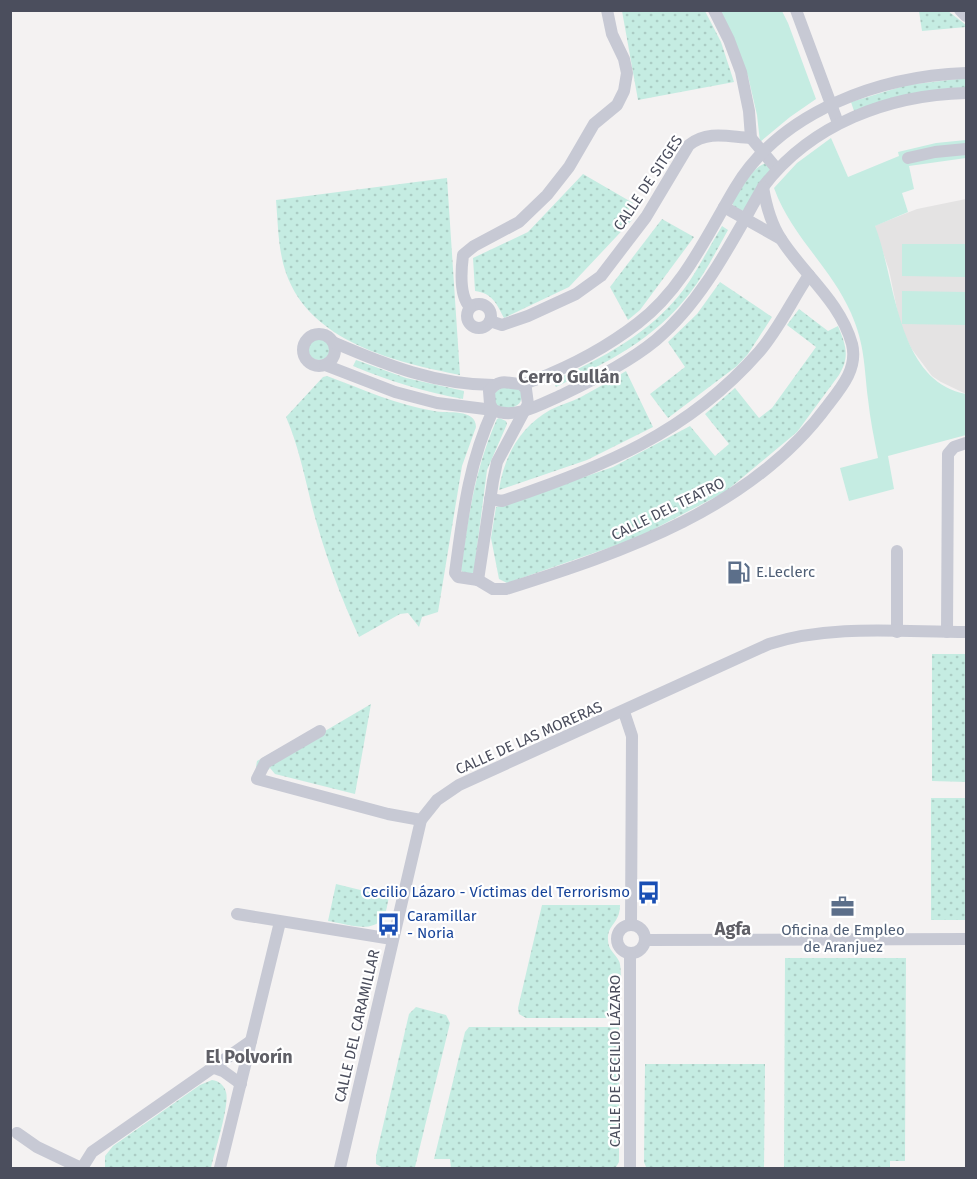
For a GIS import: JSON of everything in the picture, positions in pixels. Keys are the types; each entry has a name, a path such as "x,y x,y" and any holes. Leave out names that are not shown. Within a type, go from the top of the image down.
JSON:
{"street":[{"path":"470,308 465,302 463,255 474,246 519,222 547,195 569,168 594,124 616,105 624,91 627,73 624,59 612,34 607,10"},
{"path":"714,10 741,72 749,111 751,138 762,154 777,169"},
{"path":"960,10 966,16"},
{"path":"801,12 838,123"},
{"path":"521,384 547,375 603,347 646,316 685,273 736,185 762,154 804,119 831,105 882,86 906,80 966,73"},
{"path":"478,580 497,462 523,411 528,404 526,389 521,384 508,381 494,385 468,385 401,370 335,343 329,336 320,333 311,336 304,344 303,350 307,360 316,366 326,365 395,392 437,403 507,414 523,411 612,369 656,340 690,307 777,169 810,140 838,123 888,105 966,93"},
{"name":"CALLE DE SITGES","path":"490,321 502,325 528,316 576,294 601,276 646,218 689,145 699,137 713,134 751,138"},
{"path":"908,158 934,152 966,149"},
{"name":"CALLE DEL TEATRO","path":"493,410 473,463 465,498 455,573 458,577 478,580 493,589 506,589 639,543 731,496 759,476 802,437 850,374 853,359 852,345 825,292 781,239 766,204 763,188"},
{"name":"CALLE DEL TEATRO","path":"724,207 781,239"},
{"path":"490,500 502,501 582,473 669,430 718,392 760,351 809,275"},
{"path":"479,303 488,307 491,312 490,321 482,328 471,325 467,315 470,308 479,303"},
{"path":"326,365 335,354 335,343"},
{"path":"493,410 489,391 494,385"},
{"path":"947,632 948,454 954,447 966,443"},
{"path":"897,551 897,632"},
{"name":"CALLE DE LAS MORERAS","path":"421,820 437,800 459,785 624,712 769,644 805,634 837,632 966,632"},
{"path":"624,712 632,736 631,925"},
{"path":"320,731 265,763 257,779 388,814 421,820"},
{"name":"CALLE DEL CARAMILLAR","path":"340,1168 421,820"},
{"path":"237,914 392,939"},
{"path":"220,1168 280,922"},
{"path":"631,925 641,930 645,940 640,950 630,954 620,949 616,939 621,929 631,925"},
{"path":"645,940 966,939"},
{"name":"CALLE DE CECILIO LÁZARO","path":"630,954 630,1168"},
{"path":"17,1133 37,1147 81,1168 92,1152 251,1041"},
{"path":"212,1067 223,1071 241,1084"}],"shaded area":[{"path":"966,199 966,394 932,376 911,348 900,324 889,270 874,226 917,209"}],"green space":[{"path":"622,11 705,11 721,42 734,82 638,100"},
{"path":"720,11 782,11 816,99 760,142 757,115 748,76"},
{"path":"919,11 948,11 966,27 922,31"},
{"path":"966,78 966,88 854,111 851,102 907,85"},
{"path":"831,138 848,177 899,156 898,152 936,143 966,140 966,158 909,166 914,189 902,193 908,212 875,226 902,325 912,349 925,370 943,385 966,394 966,435 888,456 894,489 849,501 840,468 878,458 865,366 856,325 843,296 790,221 774,188 797,163"},
{"path":"766,163 771,168 746,208 742,211 735,209 732,203 744,183 756,169"},
{"path":"583,174 633,203 626,214 632,220 569,287 504,318 490,297 475,291 473,258 528,232"},
{"path":"447,178 460,375 409,363 358,345 334,332 314,316 298,297 283,264 276,200"},
{"path":"662,219 694,237 640,310 628,320 610,287"},
{"path":"722,226 728,230 705,270 676,310 645,337 612,359 556,387 553,381 607,354 641,332 671,305 699,266"},
{"path":"902,244 966,244 966,277 902,276"},
{"path":"720,282 772,317 748,354 737,366 668,418 650,394 685,367 668,342 697,314"},
{"path":"902,291 966,292 966,325 902,324"},
{"path":"799,309 828,331 838,326 845,345 846,357 839,375 797,432 725,492 637,538 507,583 499,579 491,538 496,507 613,467 690,426 715,456 729,444 705,414 735,388 759,418 772,408 816,347 787,325"},
{"path":"319,338 327,341 330,349 327,357 319,360 311,357 308,349 311,341"},
{"path":"356,360 406,378 464,391 463,399 380,376 353,366"},
{"path":"626,371 653,427 587,460 499,490 509,454 530,425 550,410 581,397"},
{"path":"327,376 407,405 434,411 466,414 475,421 476,427 462,466 438,612 422,617 419,627 408,613 400,614 359,637 333,575 298,451 286,417 323,377"},
{"path":"503,387 519,388 522,395 518,405 503,408 495,403 494,393"},
{"path":"499,418 507,424 487,470 474,571 472,574 463,573 461,570 473,493 489,437"},
{"path":"932,654 966,654 966,782 932,781"},
{"path":"371,704 355,794 275,774 270,768 268,770 256,767 257,761 321,725 325,731"},
{"path":"931,798 966,798 966,920 931,920"},
{"path":"336,884 389,897 382,919 371,926 364,927 328,921"},
{"path":"542,905 620,905 618,916 608,935 609,946 620,965 619,1018 526,1018 519,1014 518,1008"},
{"path":"785,958 906,958 905,1161 890,1161 890,1168 784,1168"},
{"path":"416,1007 446,1015 450,1023 415,1167 383,1168 376,1164 376,1156 409,1014"},
{"path":"469,1027 619,1027 619,1162 616,1167 451,1168 450,1159 434,1159 465,1032"},
{"path":"645,1064 765,1064 764,1168 646,1167 644,1162"},
{"path":"212,1080 223,1085 227,1098 211,1168 105,1168 105,1156 113,1146 200,1085"}],"place":[{"name":"E.Leclerc","path":"738,572"},
{"name":"Cecilio Lázaro - Víctimas del Terrorismo","path":"648,892"},
{"name":"Oficina de Empleo de Aranjuez","path":"843,906"},
{"name":"Caramillar - Noria","path":"389,925"}],"district":[{"name":"Cerro Gullán","path":"569,377"},
{"name":"Agfa","path":"733,929"},
{"name":"El Polvorín","path":"249,1057"}]}
